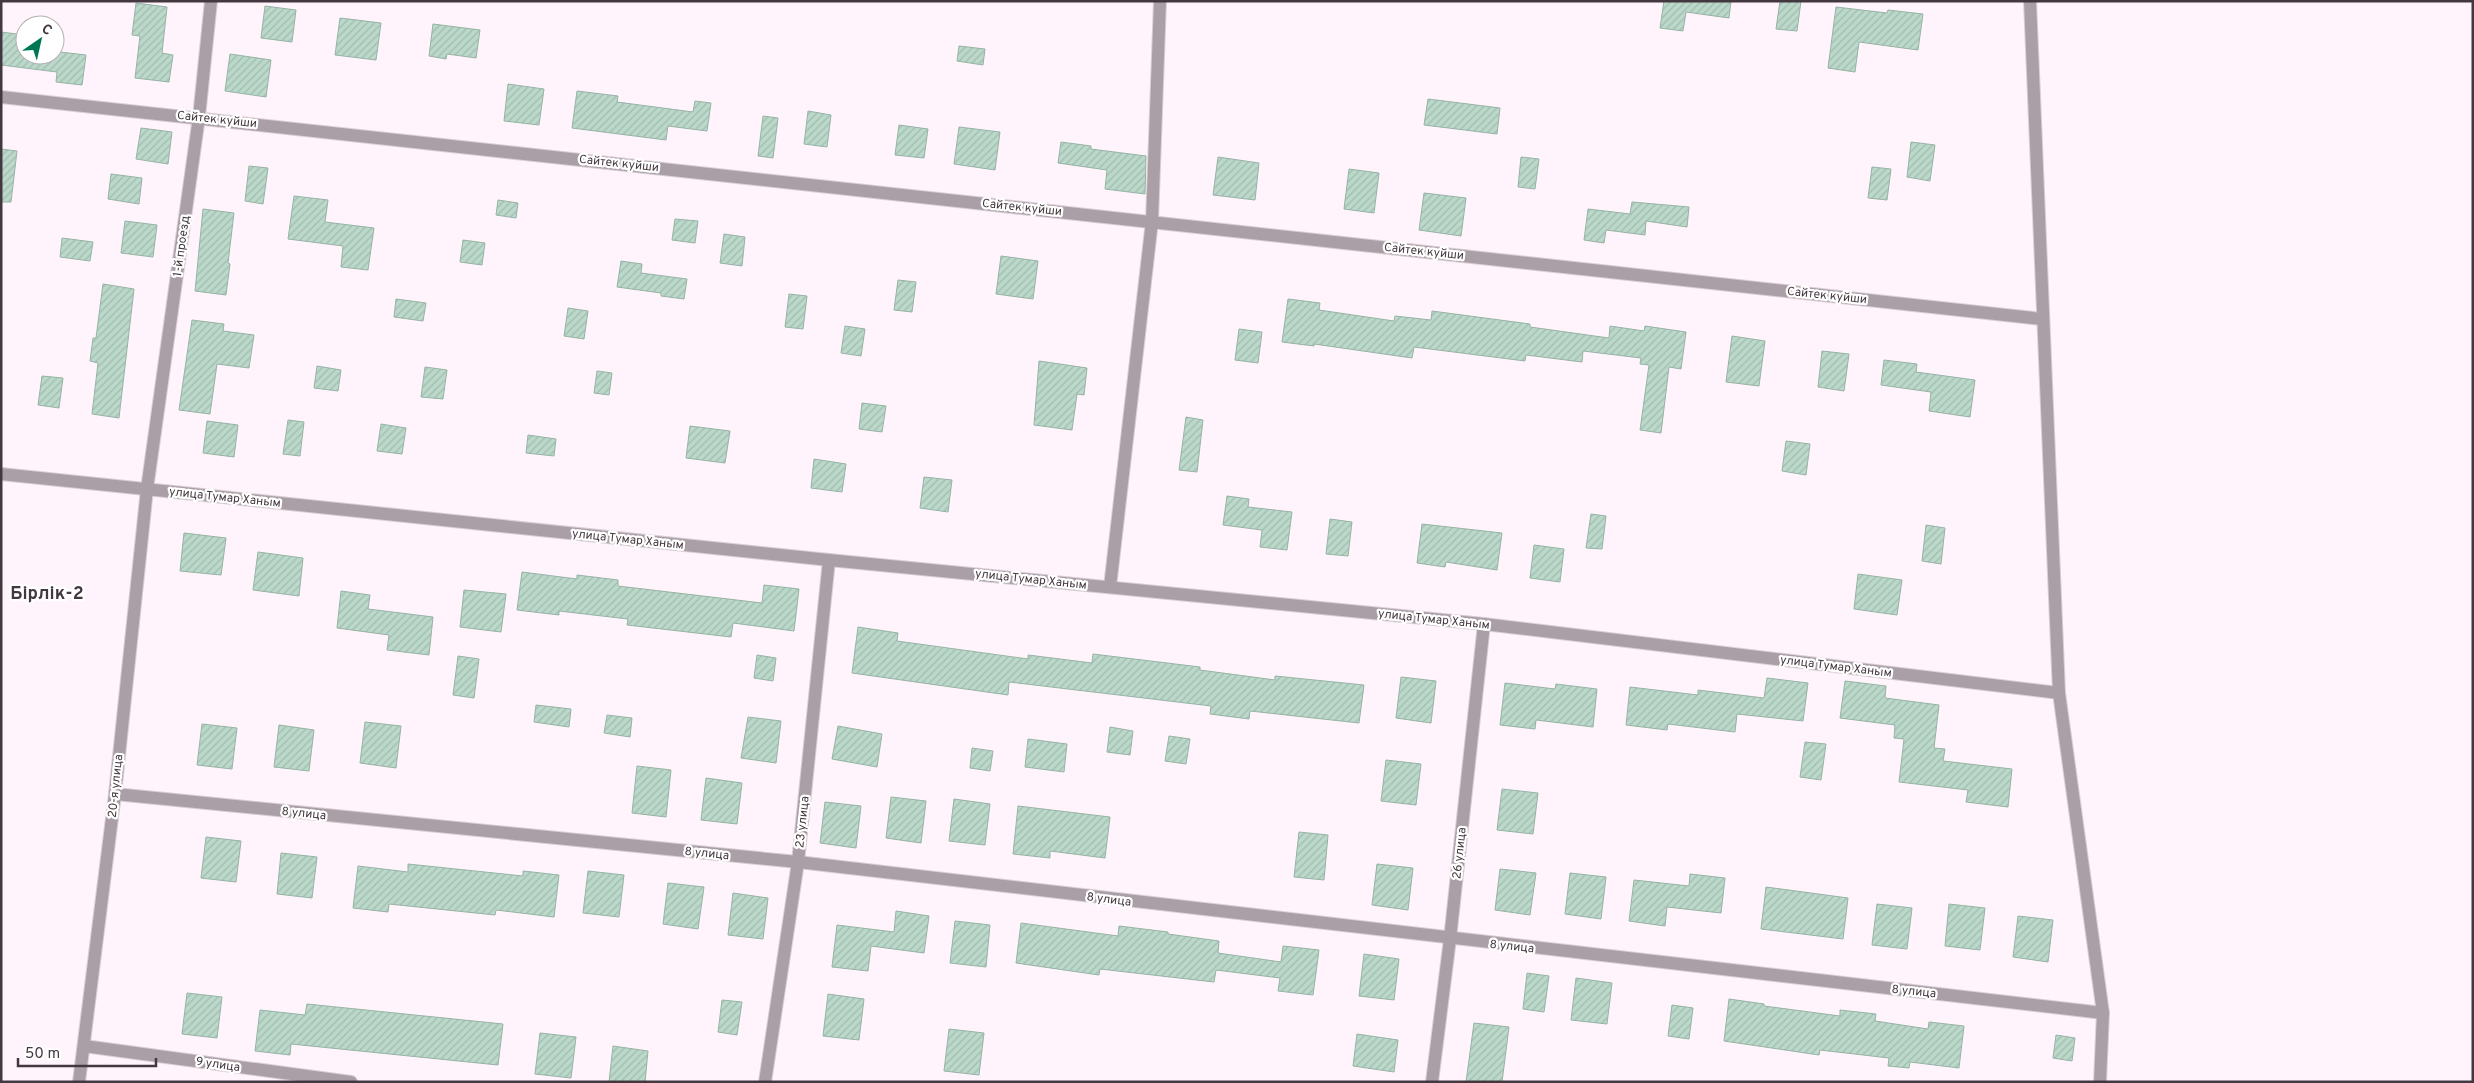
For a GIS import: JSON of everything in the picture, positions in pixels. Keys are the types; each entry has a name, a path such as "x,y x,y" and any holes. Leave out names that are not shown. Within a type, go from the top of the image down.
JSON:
{"street":[{"name":"1-й проезд","path":"147,489 200,117 211,1"},
{"path":"1110,587 1152,221 1160,1"},
{"path":"2030,1 2059,693 2103,1013 2100,1082"},
{"name":"Сайтек куйши","path":"1,96 2042,318"},
{"name":"улица Тумар Ханым","path":"1,474 829,560 1484,624 2059,693"},
{"name":"20-я улица","path":"79,1082 115,794 147,489"},
{"name":"23 улица","path":"764,1082 798,862 829,560"},
{"name":"26 улица","path":"1432,1082 1450,939 1484,624"},
{"name":"8 улица","path":"115,794 798,862 1450,939 2103,1013"},
{"name":"9 улица","path":"84,1046 351,1082"}],"building":[{"path":"1664,1 1731,1 1729,18 1686,12 1683,31 1660,28"},
{"path":"1780,1 1801,1 1797,31 1776,29"},
{"path":"136,3 167,7 162,53 173,55 169,82 135,78 140,36 132,35"},
{"path":"265,6 296,10 292,42 261,38"},
{"path":"1836,7 1887,13 1888,10 1923,14 1918,50 1859,42 1855,72 1828,68"},
{"path":"340,18 381,23 376,60 335,55"},
{"path":"433,24 480,30 476,58 447,54 446,59 429,56"},
{"path":"1,32 15,34 15,65 65,65 65,53 86,55 82,85 56,82 57,72 1,65"},
{"path":"959,46 985,49 983,65 957,61"},
{"path":"230,54 271,60 266,97 225,91"},
{"path":"508,84 544,89 539,125 504,121"},
{"path":"577,91 618,96 617,102 693,112 695,101 711,103 707,131 668,126 666,140 572,128"},
{"path":"1428,99 1500,108 1497,134 1424,125"},
{"path":"808,111 831,115 827,147 804,144"},
{"path":"763,116 778,118 773,158 758,156"},
{"path":"899,125 928,129 924,158 895,155"},
{"path":"959,127 1000,132 995,170 954,164"},
{"path":"141,128 172,132 168,164 136,159"},
{"path":"1061,142 1091,146 1091,149 1146,156 1145,194 1105,189 1107,170 1058,163"},
{"path":"1911,142 1935,145 1930,181 1907,177"},
{"path":"1,149 17,151 11,202 1,202"},
{"path":"1218,157 1259,163 1255,200 1213,195"},
{"path":"1521,157 1539,159 1535,189 1518,187"},
{"path":"249,166 268,168 263,204 245,201"},
{"path":"1872,167 1891,169 1887,200 1868,198"},
{"path":"1349,169 1379,173 1374,213 1344,209"},
{"path":"111,174 142,178 139,204 108,199"},
{"path":"1424,193 1466,198 1461,236 1419,230"},
{"path":"294,196 328,200 325,222 374,228 368,270 341,267 343,246 288,239"},
{"path":"498,200 518,203 516,218 496,215"},
{"path":"1632,202 1689,207 1687,227 1646,221 1645,235 1606,230 1604,243 1584,240 1588,209 1630,214"},
{"path":"203,209 234,213 226,295 195,291"},
{"path":"675,219 698,221 695,243 672,240"},
{"path":"125,221 157,225 153,257 121,253"},
{"path":"724,234 745,237 742,266 720,263"},
{"path":"62,238 93,242 90,261 60,257"},
{"path":"463,240 485,243 482,265 460,262"},
{"path":"1001,256 1038,261 1033,299 996,294"},
{"path":"621,261 642,264 641,273 687,279 684,299 661,296 661,293 617,287"},
{"path":"898,280 916,282 912,312 894,310"},
{"path":"103,284 134,289 119,418 92,414 98,363 90,361 93,338 96,338"},
{"path":"789,294 807,296 803,329 785,327"},
{"path":"396,299 426,303 423,321 394,317"},
{"path":"1288,299 1320,303 1319,310 1394,321 1395,316 1431,320 1432,311 1530,324 1530,327 1609,338 1610,326 1644,331 1645,326 1686,332 1681,369 1669,367 1661,433 1640,430 1649,365 1640,364 1641,358 1583,351 1582,362 1526,355 1525,361 1414,347 1412,358 1314,344 1314,346 1282,342"},
{"path":"568,308 588,311 584,339 564,336"},
{"path":"192,320 224,324 223,331 254,335 249,368 217,364 210,414 179,410"},
{"path":"845,326 865,329 861,356 841,353"},
{"path":"1239,329 1262,332 1258,363 1235,360"},
{"path":"1732,336 1765,341 1759,386 1726,382"},
{"path":"1822,351 1849,354 1844,391 1818,387"},
{"path":"1884,360 1917,364 1916,372 1975,380 1970,417 1929,411 1931,392 1881,385"},
{"path":"1039,361 1087,368 1084,395 1077,394 1072,430 1034,425"},
{"path":"317,366 341,370 338,391 314,388"},
{"path":"425,367 447,370 443,399 421,397"},
{"path":"597,371 612,373 609,395 594,393"},
{"path":"42,376 63,378 59,408 38,405"},
{"path":"862,403 886,406 882,432 859,429"},
{"path":"1186,417 1203,420 1197,472 1179,470"},
{"path":"288,420 304,422 300,456 283,454"},
{"path":"207,421 238,425 234,457 203,453"},
{"path":"381,424 406,428 402,454 377,451"},
{"path":"690,426 730,431 725,463 686,458"},
{"path":"528,435 556,439 554,456 526,453"},
{"path":"1786,441 1810,444 1806,475 1782,471"},
{"path":"814,459 846,464 842,492 811,488"},
{"path":"924,477 952,480 948,512 920,508"},
{"path":"1227,496 1249,499 1248,507 1292,512 1287,550 1260,547 1262,530 1223,525"},
{"path":"1591,514 1606,516 1602,549 1586,548"},
{"path":"1330,519 1352,522 1348,556 1326,554"},
{"path":"1422,524 1502,533 1497,570 1446,562 1445,567 1417,563"},
{"path":"1926,525 1945,528 1941,564 1922,561"},
{"path":"184,533 226,538 221,575 180,571"},
{"path":"1534,545 1564,549 1560,582 1530,578"},
{"path":"258,552 303,558 299,596 253,590"},
{"path":"522,572 577,579 577,575 618,580 618,586 762,603 764,585 799,589 794,631 733,623 731,637 627,625 628,619 559,611 559,615 517,610"},
{"path":"1858,574 1902,580 1897,615 1854,609"},
{"path":"464,590 506,594 501,632 460,627"},
{"path":"341,591 370,595 368,609 433,617 429,655 387,650 389,635 337,628"},
{"path":"858,627 898,633 897,641 1028,659 1028,655 1092,663 1093,654 1200,667 1200,670 1275,680 1275,676 1364,685 1359,723 1250,711 1249,719 1210,714 1211,706 1009,682 1008,695 852,673"},
{"path":"757,655 776,658 773,681 754,678"},
{"path":"458,656 479,659 474,698 453,695"},
{"path":"1401,677 1436,681 1431,723 1396,718"},
{"path":"1767,678 1808,683 1803,721 1737,714 1735,732 1668,724 1667,730 1626,725 1630,687 1698,695 1698,690 1764,698"},
{"path":"1845,681 1886,686 1885,698 1939,705 1934,748 1945,749 1943,761 2012,769 2008,807 1966,802 1968,790 1899,782 1904,739 1894,738 1895,725 1840,718"},
{"path":"1505,683 1555,689 1556,684 1597,689 1593,727 1536,720 1535,729 1500,725"},
{"path":"536,705 571,709 569,727 534,722"},
{"path":"607,715 632,718 630,737 604,733"},
{"path":"748,717 781,721 776,763 741,758"},
{"path":"365,722 401,726 396,768 360,763"},
{"path":"202,724 237,728 232,769 197,765"},
{"path":"279,725 314,730 309,771 274,767"},
{"path":"838,726 882,734 877,767 832,759"},
{"path":"1110,727 1133,731 1130,755 1107,752"},
{"path":"1169,736 1190,739 1186,764 1165,761"},
{"path":"1028,739 1067,744 1064,772 1025,767"},
{"path":"1805,742 1826,744 1821,780 1800,777"},
{"path":"972,748 993,751 990,771 970,768"},
{"path":"1386,760 1421,764 1416,805 1381,801"},
{"path":"637,766 671,770 666,817 632,813"},
{"path":"706,778 742,783 737,824 701,820"},
{"path":"1502,789 1538,793 1533,834 1497,830"},
{"path":"891,797 926,801 921,843 886,838"},
{"path":"954,799 990,804 985,845 949,841"},
{"path":"825,802 861,806 856,848 820,843"},
{"path":"1018,806 1110,817 1105,858 1050,851 1050,858 1013,854"},
{"path":"1299,832 1328,835 1324,880 1294,877"},
{"path":"206,837 241,841 236,882 201,878"},
{"path":"281,853 317,857 312,898 277,894"},
{"path":"408,864 523,876 523,871 559,875 554,917 496,910 495,915 389,904 388,912 353,908 358,866 408,872"},
{"path":"1377,864 1413,868 1408,910 1372,905"},
{"path":"1500,869 1536,873 1530,915 1495,910"},
{"path":"588,871 624,875 619,917 583,913"},
{"path":"1570,873 1606,877 1601,919 1565,914"},
{"path":"1690,874 1725,878 1721,913 1667,907 1665,926 1629,921 1634,880 1689,886"},
{"path":"668,883 704,887 698,929 663,924"},
{"path":"1766,887 1848,898 1843,939 1761,929"},
{"path":"733,893 768,898 763,939 728,935"},
{"path":"1877,904 1912,908 1907,949 1872,945"},
{"path":"1949,904 1985,908 1980,950 1945,946"},
{"path":"896,911 929,916 924,953 871,946 868,971 832,967 837,925 894,932"},
{"path":"2018,916 2053,920 2048,962 2013,957"},
{"path":"955,921 990,925 986,967 950,963"},
{"path":"1021,923 1118,936 1119,926 1168,932 1168,934 1219,941 1218,953 1281,962 1283,946 1319,950 1313,995 1278,991 1280,978 1216,970 1214,982 1100,969 1099,975 1016,963"},
{"path":"1364,954 1399,959 1394,1000 1359,996"},
{"path":"1527,973 1549,976 1544,1012 1523,1009"},
{"path":"1576,978 1612,983 1607,1024 1571,1020"},
{"path":"187,993 222,997 217,1038 182,1034"},
{"path":"828,994 864,999 859,1040 823,1036"},
{"path":"1729,999 1764,1004 1764,1006 1840,1016 1840,1010 1876,1014 1875,1021 1928,1029 1929,1022 1964,1026 1959,1068 1910,1062 1909,1068 1888,1066 1889,1058 1820,1050 1819,1055 1724,1041"},
{"path":"722,1000 742,1002 737,1035 718,1032"},
{"path":"307,1004 503,1024 498,1065 291,1044 290,1055 255,1051 260,1010 305,1015"},
{"path":"1672,1005 1693,1008 1689,1039 1668,1036"},
{"path":"1474,1023 1509,1027 1502,1082 1466,1082"},
{"path":"949,1029 984,1033 979,1075 944,1071"},
{"path":"540,1033 576,1037 571,1078 535,1074"},
{"path":"1357,1034 1398,1040 1394,1072 1353,1066"},
{"path":"2056,1035 2075,1038 2072,1061 2053,1058"},
{"path":"613,1046 648,1051 645,1082 609,1082"}],"district":[{"name":"Бірлік-2","path":"47,593"}]}
